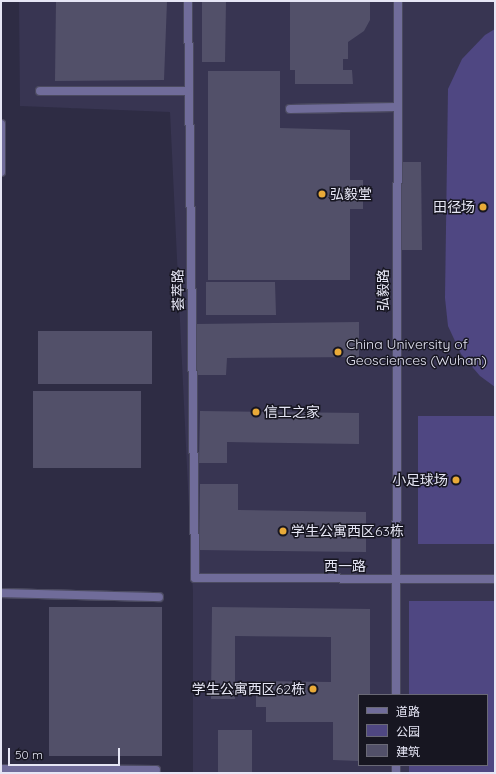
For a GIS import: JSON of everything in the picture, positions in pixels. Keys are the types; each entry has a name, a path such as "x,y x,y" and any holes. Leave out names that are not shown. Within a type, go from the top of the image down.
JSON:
{"street":[{"name":"荟萃路","path":"188,1 195,578"},
{"name":"弘毅路","path":"396,694 396,107 398,1"},
{"path":"40,91 188,91"},
{"path":"290,109 396,107"},
{"path":"1,124 1,172"},
{"name":"西一路","path":"195,578 495,579"},
{"path":"1,593 159,597"},
{"path":"1,768 156,770"}],"shaded area":[{"name":"China University of Geosciences (Wuhan)","path":"19,1 495,1 495,773 193,773 193,593 170,112 20,106"}],"green space":[{"path":"495,29 495,387 480,376 461,354 448,326 445,298 448,89 462,59 485,35"},
{"name":"小足球场","path":"418,416 495,416 495,544 418,544"},
{"path":"409,601 495,601 495,773 409,773 409,766 488,766 488,694 409,694"}],"building":[{"path":"56,1 167,1 164,80 55,81"},
{"path":"202,1 226,1 225,62 202,62"},
{"path":"290,1 370,1 370,20 364,31 348,42 348,59 343,59 343,70 352,70 353,84 295,84 295,70 290,70"},
{"path":"208,71 280,71 280,128 350,130 350,180 363,180 363,209 350,209 350,280 208,280"},
{"path":"397,162 421,162 422,250 398,250"},
{"path":"206,282 275,282 276,315 206,315"},
{"path":"359,322 359,357 227,358 226,375 197,375 197,324"},
{"path":"38,331 152,331 152,384 38,384"},
{"path":"33,391 141,391 141,468 33,468"},
{"path":"200,411 359,413 359,444 227,442 227,463 199,463"},
{"name":"学生公寓西区63栋","path":"200,484 238,484 238,510 366,512 366,552 199,550"},
{"path":"49,607 162,607 162,756 49,756"},
{"name":"学生公寓西区62栋","path":"212,607 370,609 370,694 358,694 358,761 333,760 333,722 266,722 266,707 256,707 256,681 331,682 331,637 235,636 235,699 211,699"},
{"path":"218,730 252,730 252,773 218,773"}],"place":[{"name":"弘毅堂","path":"322,194"},
{"name":"田径场","path":"483,207"},
{"name":"China University of Geosciences (Wuhan)","path":"338,352"},
{"name":"信工之家","path":"256,412"},
{"name":"小足球场","path":"456,480"},
{"name":"学生公寓西区63栋","path":"283,531"},
{"name":"学生公寓西区62栋","path":"313,689"}]}
